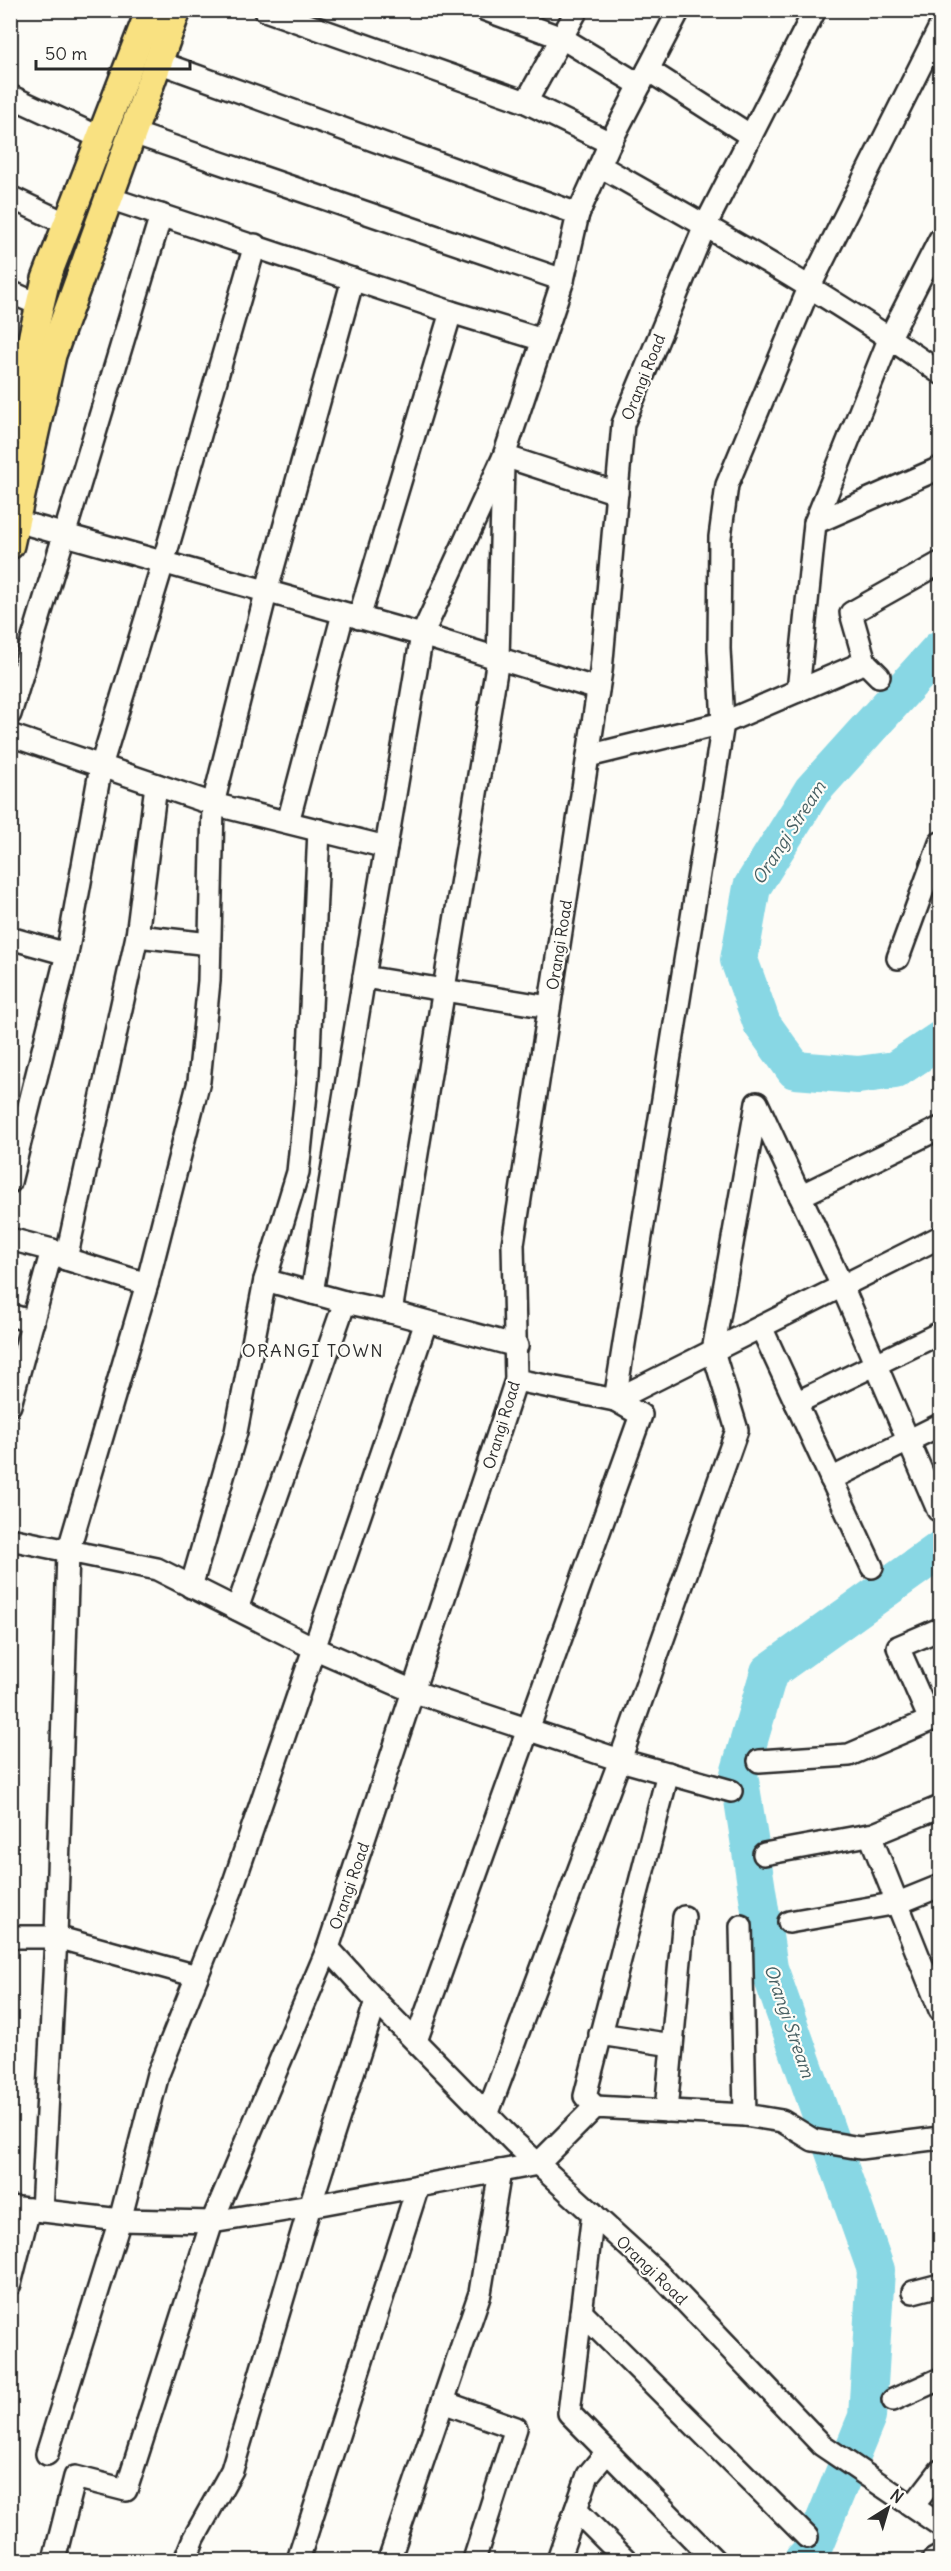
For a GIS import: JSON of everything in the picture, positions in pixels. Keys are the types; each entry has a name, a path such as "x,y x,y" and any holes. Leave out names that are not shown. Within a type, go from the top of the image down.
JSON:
{"main road":[{"path":"10,433 15,397 46,279 150,10"},
{"path":"13,533 52,355 177,10"}],"street":[{"path":"265,10 526,102 610,143"},
{"path":"486,10 562,38 644,78 751,136"},
{"path":"526,102 577,10"},
{"path":"312,1293 422,635 504,456 563,280 578,214 610,143 679,10"},
{"name":"Orangi Road","path":"815,10 705,226 623,424 598,689 513,1244 516,1380 415,1692 328,1948 487,2115 662,2276 822,2445 940,2525"},
{"path":"615,1400 723,723 719,649 720,537 727,485 809,288 940,27"},
{"path":"158,62 578,214"},
{"path":"10,96 101,138"},
{"path":"133,133 563,280"},
{"path":"600,166 890,337 940,373"},
{"path":"10,197 67,224"},
{"path":"109,198 451,312 543,340"},
{"path":"10,714 161,215"},
{"path":"798,691 815,523 890,337 940,239"},
{"path":"10,1182 67,954 100,766 163,563 255,245"},
{"path":"10,2284 27,2209 56,1937 68,1551 147,1284 199,1081 209,981 213,804 266,593 352,279"},
{"path":"10,292 40,306"},
{"path":"288,822 351,616 451,312"},
{"path":"504,456 617,493"},
{"path":"391,1312 498,659 504,456"},
{"path":"815,523 940,468"},
{"path":"13,533 64,535 422,635 598,689"},
{"path":"588,756 723,723 798,691 872,669 851,613 940,563"},
{"path":"10,735 213,804 386,847"},
{"path":"10,1405 33,1322 59,1255 137,936 156,785"},
{"path":"191,1587 236,1431 265,1280 298,1172 308,1074 319,830"},
{"path":"898,958 940,843"},
{"path":"137,936 210,944"},
{"path":"10,938 67,954"},
{"path":"364,977 549,1007"},
{"path":"487,2115 620,1760 737,1430 713,1351 757,1103 842,1286 938,1510"},
{"path":"800,1196 940,1128"},
{"path":"615,1400 940,1237"},
{"path":"10,1239 147,1284"},
{"path":"265,1280 517,1346"},
{"path":"237,1609 345,1302"},
{"path":"10,1315 33,1322"},
{"path":"47,2454 120,2220 158,2074 231,1891 426,1322"},
{"path":"761,1327 872,1567"},
{"path":"796,1402 940,1333"},
{"path":"416,2041 641,1415 615,1400 516,1380"},
{"path":"831,1479 940,1425"},
{"path":"10,1539 157,1569 314,1648 415,1692 620,1760 731,1791"},
{"path":"759,1761 849,1755 935,1718 898,1647 940,1629"},
{"path":"668,1773 585,2096 595,2107 745,2115 782,2121 813,2140 860,2148 940,2138"},
{"path":"764,1854 870,1834 940,1807"},
{"path":"870,1834 898,1903 932,1963 940,2010"},
{"path":"789,1922 898,1903 940,1886"},
{"path":"666,2111 684,1917"},
{"path":"741,1926 745,2115"},
{"path":"10,1936 56,1937 197,1976"},
{"path":"54,2560 75,2477 126,2490 212,2222 328,1948"},
{"path":"185,2560 194,2538 232,2470 310,2206 376,2001"},
{"path":"600,2034 672,2044"},
{"path":"27,2209 120,2220 212,2222 310,2206 538,2164 595,2107"},
{"path":"389,2560 480,2293 500,2171"},
{"path":"298,2560 418,2186"},
{"path":"592,2213 569,2413 714,2560"},
{"path":"913,2292 940,2284"},
{"path":"581,2312 807,2537"},
{"path":"893,2400 940,2379"},
{"path":"443,2402 516,2428 474,2560"},
{"path":"558,2560 588,2475 607,2452"},
{"path":"913,2506 940,2471"},
{"path":"576,2510 626,2560"},
{"path":"933,2560 940,2556"}],"waterway":[{"name":"Orangi Stream","path":"940,649 812,791 752,887 739,960 762,1024 795,1070 858,1075 895,1070 940,1040"},
{"name":"Orangi Stream","path":"803,2560 812,2551 867,2417 876,2270 769,1968 739,1774 769,1672 940,1550"}],"district":[{"name":"ORANGI TOWN","path":"313,1351"}]}
